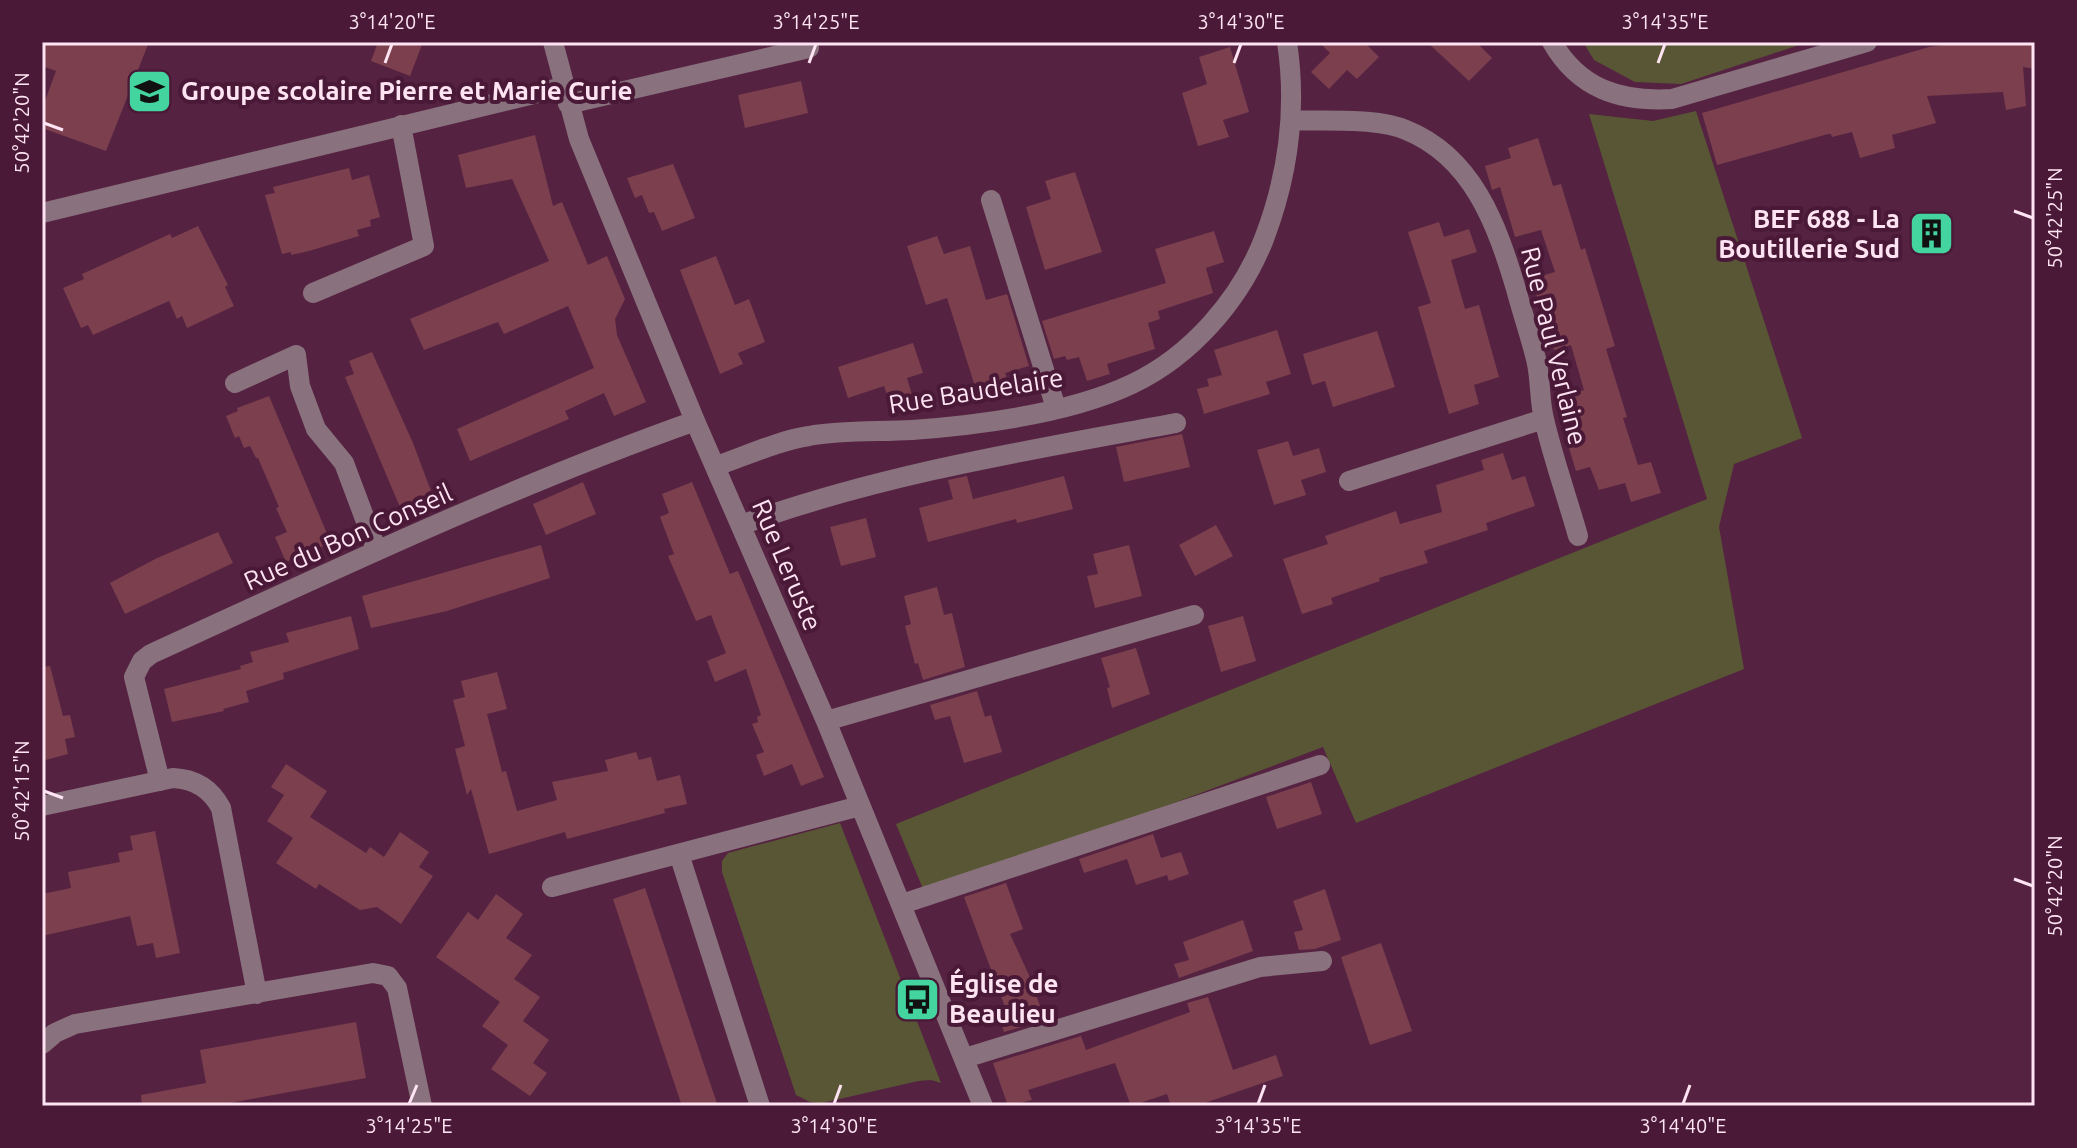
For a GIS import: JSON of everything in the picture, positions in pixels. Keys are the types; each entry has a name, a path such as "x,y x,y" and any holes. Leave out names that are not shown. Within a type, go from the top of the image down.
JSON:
{"street":[{"name":"Rue Leruste","path":"553,42 579,139 695,421 826,721 983,1106"},
{"path":"42,213 401,125 809,48 808,42"},
{"name":"Rue Baudelaire","path":"716,466 812,435 939,428 1056,408 1116,390 1152,373 1183,350 1221,311 1251,267 1269,224 1284,172 1291,120 1292,92 1287,42"},
{"path":"1552,42 1561,57 1585,79 1621,98 1672,99 1867,42"},
{"name":"Rue Paul Verlaine","path":"1291,120 1370,123 1402,128 1434,144 1465,174 1489,212 1505,251 1536,361 1544,419 1578,536"},
{"path":"313,293 424,246 401,125"},
{"path":"991,200 1056,408"},
{"path":"235,383 296,355 300,386 316,429 344,463 377,551"},
{"path":"1349,481 1544,419"},
{"name":"Rue du Bon Conseil","path":"160,781 135,686 136,669 151,654 377,551 627,445 695,421"},
{"path":"741,525 791,507 974,460 1176,423"},
{"path":"826,721 1194,615"},
{"path":"902,904 1320,765"},
{"path":"42,806 173,778 186,779 209,791 221,808 257,994"},
{"path":"552,887 860,806"},
{"path":"679,854 760,1106"},
{"path":"965,1058 1260,967 1322,961"},
{"path":"42,1044 55,1033 75,1024 373,973 388,976 397,988 422,1106"}],"shaded area":[{"path":"1583,42 1808,42 1681,84 1635,82 1594,60"},
{"path":"1696,111 1802,438 1734,464 1719,527 1744,669 1356,823 1323,747 926,896 896,824 1707,499 1589,114 1653,121"},
{"path":"840,823 941,1083 918,1081 822,1103 810,1102 796,1095 722,872 722,861 728,853"}],"building":[{"path":"42,42 149,42 106,151 42,128 42,109 56,71 42,66"},
{"path":"378,42 423,42 410,76 371,61"},
{"path":"1319,42 1364,42 1379,57 1357,79 1347,70 1329,89 1311,72 1330,53"},
{"path":"1427,42 1476,42 1492,58 1469,81"},
{"path":"1964,42 2035,42 2035,69 2023,67 2026,106 2006,110 2003,92 1927,96 1936,123 1892,135 1895,148 1860,158 1852,132 1832,137 1828,134 1717,165 1702,113 1929,47"},
{"path":"1230,47 1249,112 1223,120 1229,137 1198,146 1182,93 1207,84 1199,57"},
{"path":"801,81 808,113 745,128 738,95"},
{"path":"535,135 553,206 562,202 588,265 607,256 625,299 615,319 617,335 646,402 614,416 604,393 565,411 569,419 470,461 457,429 594,368 568,306 504,334 498,322 424,350 410,319 549,261 512,179 466,188 458,155"},
{"path":"1538,138 1553,186 1561,184 1581,250 1585,248 1615,346 1606,349 1638,465 1651,462 1661,493 1631,502 1625,483 1599,490 1590,467 1576,471 1569,448 1575,447 1559,397 1584,390 1571,345 1554,350 1531,279 1555,272 1541,230 1515,237 1500,187 1492,190 1485,166 1511,158 1508,148"},
{"path":"673,164 695,218 662,231 654,212 649,213 642,195 635,198 627,178"},
{"path":"349,168 352,180 369,175 380,217 370,220 371,226 357,230 359,236 309,251 282,254 265,195 275,193 273,187"},
{"path":"1075,172 1102,252 1045,270 1026,207 1051,199 1045,181"},
{"path":"1439,222 1444,237 1469,229 1477,252 1451,260 1465,309 1479,305 1499,377 1474,385 1479,404 1449,414 1418,307 1431,303 1408,232"},
{"name":"BEF 688 - La Boutillerie Sud","path":"1931,223 1939,226 1942,234 1939,242 1931,245 1923,242 1920,234 1923,226"},
{"path":"198,226 228,285 225,287 234,306 187,328 182,316 177,319 169,301 93,335 88,325 81,328 63,288 84,279 82,274 170,234 172,238"},
{"path":"1214,231 1224,262 1206,268 1213,293 1158,311 1160,319 1148,323 1155,349 1107,364 1110,374 1087,381 1079,357 1054,359 1042,321 1166,283 1155,249"},
{"path":"937,236 944,254 970,246 986,300 1007,294 1029,366 1005,373 1010,386 978,396 947,298 926,305 907,246"},
{"path":"716,256 735,305 749,299 765,342 738,353 743,364 720,374 680,270"},
{"path":"1277,330 1291,374 1266,382 1270,394 1204,414 1197,389 1209,386 1207,379 1222,375 1214,350"},
{"path":"1377,331 1395,387 1333,407 1325,381 1312,385 1303,354"},
{"path":"913,343 923,373 907,378 915,405 893,412 884,386 848,398 838,367"},
{"path":"372,352 413,443 434,499 402,512 345,377 354,374 349,361"},
{"path":"269,396 331,543 286,562 275,537 287,532 276,508 279,507 258,458 250,446 244,448 239,436 235,438 226,416 238,411 237,408"},
{"path":"1182,434 1190,467 1124,482 1116,447"},
{"path":"1288,441 1293,456 1319,448 1326,472 1301,480 1306,495 1274,505 1257,450"},
{"path":"1503,453 1512,480 1525,476 1535,506 1486,523 1488,530 1424,551 1428,563 1379,578 1380,581 1331,598 1333,604 1302,614 1283,559 1328,544 1325,536 1396,511 1400,524 1442,512 1436,485 1484,470 1481,460"},
{"path":"967,476 973,499 1064,476 1073,509 1017,523 1016,519 928,542 919,508 953,499 948,480"},
{"path":"583,482 596,514 546,535 533,504"},
{"path":"692,482 730,574 738,571 824,777 801,786 792,764 764,776 756,755 764,752 752,724 758,722 757,717 761,715 746,669 715,682 707,661 726,653 711,615 696,621 668,556 674,554 660,517 669,513 662,494"},
{"path":"866,518 876,557 841,566 830,527"},
{"path":"1216,525 1233,556 1195,576 1179,545"},
{"path":"218,532 233,563 125,614 110,583 157,558"},
{"path":"541,545 550,578 447,611 371,628 362,596"},
{"path":"1129,545 1142,596 1095,608 1087,576 1098,574 1093,554"},
{"path":"937,587 944,615 952,613 965,667 923,680 918,663 915,664 905,626 911,624 904,596"},
{"path":"351,616 359,649 283,673 284,679 246,691 249,702 224,711 172,722 164,689 241,669 240,666 253,662 250,652 289,642 286,633"},
{"path":"1243,616 1256,661 1221,672 1208,626"},
{"path":"1136,648 1150,694 1112,708 1107,688 1110,687 1101,658"},
{"path":"50,666 63,716 70,715 75,737 65,739 68,754 42,761 42,667"},
{"path":"497,672 507,709 487,714 502,772 506,771 517,811 557,800 552,782 608,771 605,760 636,752 639,760 651,757 657,781 680,775 687,804 664,809 665,813 567,839 565,832 489,854 471,789 467,795 455,749 465,746 453,700 465,697 461,681"},
{"path":"977,691 985,717 991,715 1002,752 964,763 950,716 935,720 930,705"},
{"path":"286,764 327,791 310,817 366,853 370,847 384,857 400,832 429,852 419,867 433,876 401,924 377,907 360,910 319,884 316,889 276,863 293,838 267,821 284,795 271,787"},
{"path":"1311,782 1322,814 1277,829 1266,797"},
{"path":"155,831 180,953 156,958 153,943 137,946 130,916 42,936 42,894 71,888 68,872 120,862 118,853 133,850 130,836"},
{"path":"1153,834 1161,858 1181,852 1189,874 1169,881 1167,875 1136,885 1127,859 1084,873 1079,859"},
{"path":"1006,883 1023,929 1010,934 1045,1020 1004,1032 997,1010 1005,1007 964,897"},
{"path":"645,888 718,1106 682,1106 649,1008 613,899"},
{"path":"1325,889 1341,940 1315,949 1299,950 1294,932 1303,930 1293,901"},
{"path":"496,894 523,914 506,938 532,955 514,979 540,997 523,1021 549,1040 533,1063 547,1073 530,1096 491,1069 508,1045 482,1026 500,1002 436,957 468,912 478,920"},
{"path":"1243,920 1253,951 1179,978 1174,964 1189,960 1183,942"},
{"path":"1381,943 1412,1031 1370,1045 1341,957"},
{"path":"1208,997 1233,1070 1276,1055 1283,1076 1196,1106 1171,1106 1167,1094 1131,1106 1115,1063 1028,1090 1032,1100 1008,1106 993,1063 1081,1036 1086,1050 1190,1012 1187,1003"},
{"path":"356,1022 366,1078 213,1106 142,1106 141,1095 206,1083 200,1050"}],"place":[{"name":"Groupe scolaire Pierre et Marie Curie","path":"150,91"},
{"name":"BEF 688 - La Boutillerie Sud","path":"1931,234"},
{"name":"Église de Beaulieu","path":"918,999"}]}
